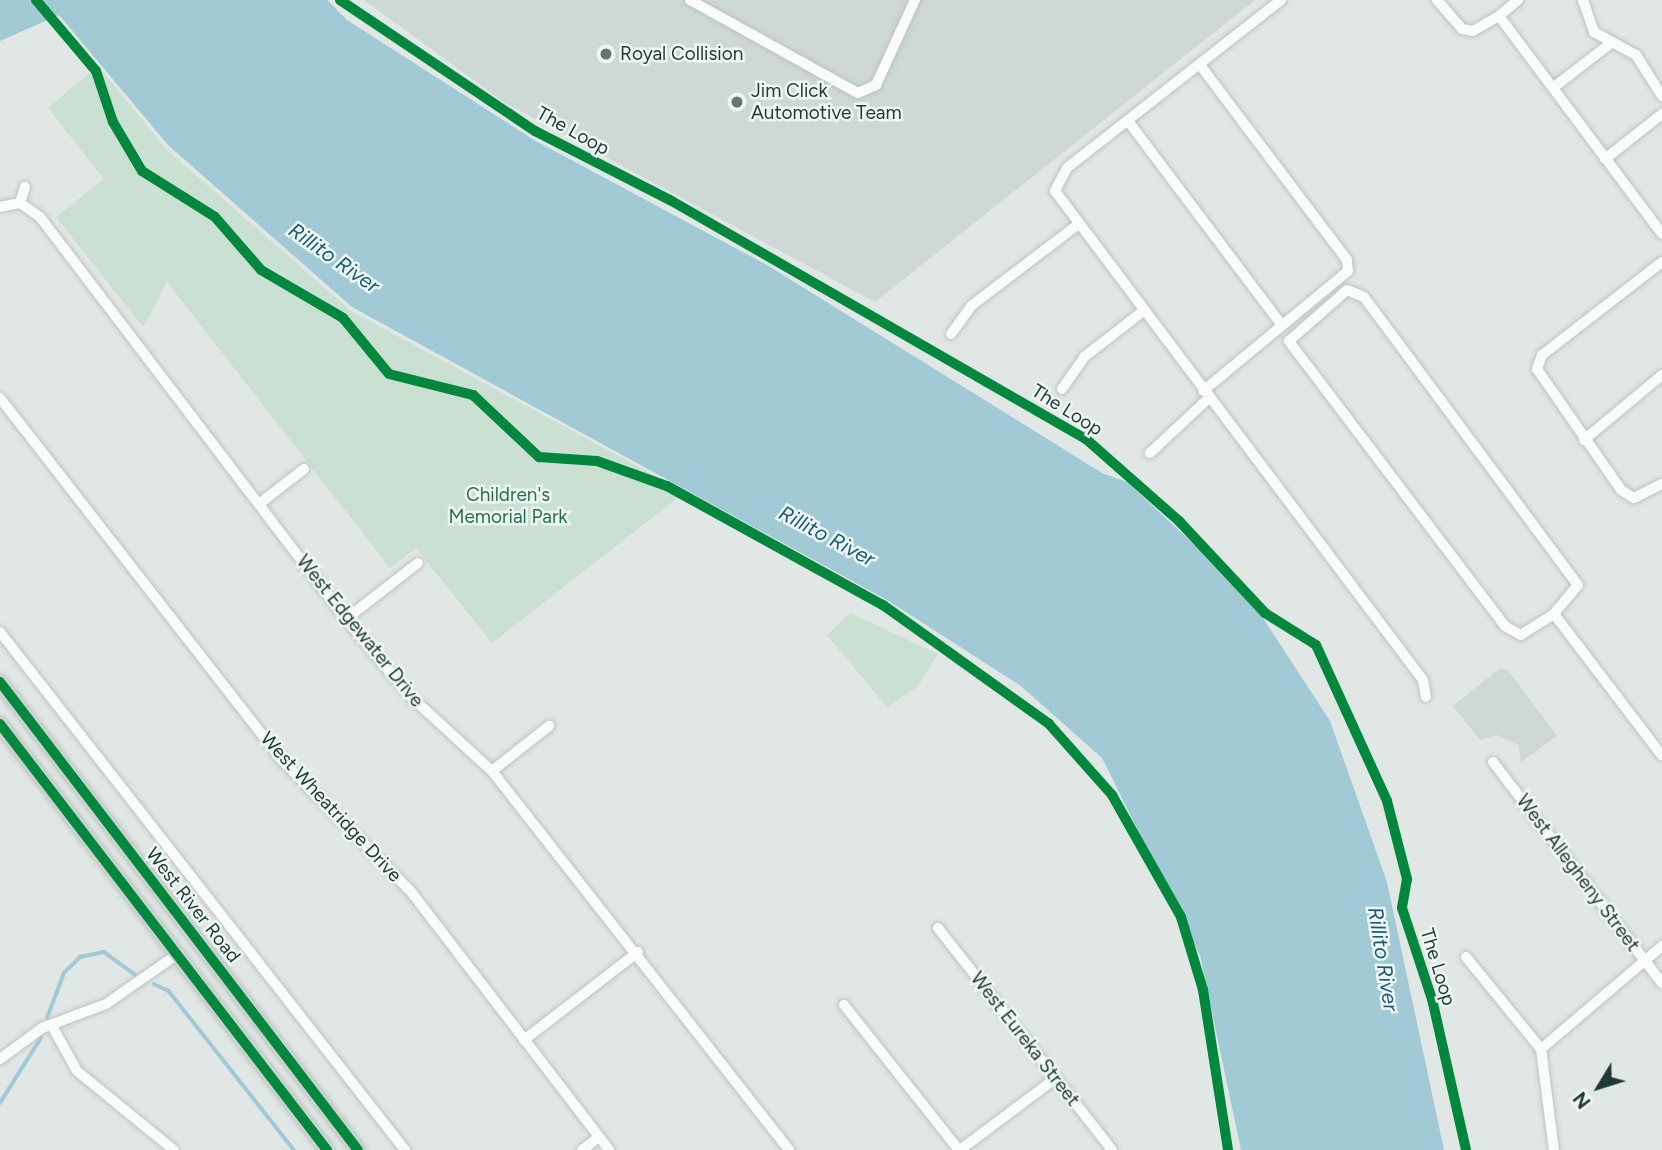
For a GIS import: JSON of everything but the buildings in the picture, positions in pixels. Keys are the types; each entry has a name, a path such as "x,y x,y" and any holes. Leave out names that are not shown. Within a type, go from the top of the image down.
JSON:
{"main road":[{"name":"West River Road","path":"0,682 358,1150"},
{"path":"0,724 179,953 327,1150"}],"street":[{"path":"690,0 849,90 866,93 876,85 915,0"},
{"path":"1281,0 1106,138 1056,184 1076,226 1423,680 1426,697"},
{"path":"1437,0 1462,29 1473,31 1499,16 1518,0"},
{"path":"1583,0 1587,22 1611,43 1636,55 1662,96"},
{"path":"1499,16 1662,234"},
{"path":"1554,87 1611,43"},
{"path":"1150,453 1205,395 1282,325 1348,271 1348,260 1200,65"},
{"path":"1605,159 1662,114"},
{"path":"1128,121 1282,325"},
{"path":"0,207 20,203 25,187"},
{"name":"West Edgewater Drive","path":"20,203 40,217 346,619 408,695 492,771 638,952 789,1150"},
{"path":"951,334 971,306 1076,226"},
{"path":"1662,262 1542,355 1540,381 1584,440 1634,498 1662,484"},
{"path":"1347,290 1363,297 1578,585 1554,614 1521,635 1505,626 1289,341 1347,290"},
{"path":"1062,389 1084,357 1142,312"},
{"path":"1584,440 1662,375"},
{"name":"West Wheatridge Drive","path":"0,398 279,757 412,893 609,1150"},
{"path":"258,504 304,469"},
{"path":"346,619 418,563"},
{"path":"1554,614 1662,756"},
{"path":"0,632 405,1150"},
{"path":"492,771 549,726"},
{"name":"West Allegheny Street","path":"1493,762 1662,984"},
{"name":"West Eureka Street","path":"939,928 1112,1150"},
{"path":"1541,1049 1662,946"},
{"path":"524,1040 638,952"},
{"path":"0,1059 52,1026 106,1004 179,953"},
{"path":"1466,957 1541,1049 1554,1150"},
{"path":"844,1005 959,1150 1056,1078"},
{"path":"52,1026 78,1070 174,1150"},
{"path":"582,1150 598,1137"}],"shaded area":[{"path":"364,0 1255,0 875,302 505,103"},
{"path":"1499,669 1508,670 1557,736 1521,762 1518,745 1497,735 1480,740 1453,706"}],"green space":[{"name":"Children's Memorial Park","path":"98,66 167,150 351,311 685,492 492,643 416,548 390,568 167,282 143,327 56,217 104,179 48,108"},
{"path":"850,613 938,654 918,686 887,707 827,635"}],"water":[{"name":"Rillito River","path":"0,0 327,0 347,20 534,140 767,265 1102,473 1127,482 1248,595 1330,721 1387,882 1444,1150 1241,1150 1200,955 1102,758 1021,686 887,600 352,307 168,145 59,15 0,41"}],"waterway":[{"path":"47,1018 64,973 80,957 104,952 136,975"},
{"path":"154,984 169,991 294,1150"},
{"path":"0,1103 41,1038"}],"cycle path":[{"path":"36,0 96,71 113,122 142,171 215,217 261,270 343,318 389,374 473,395 539,457 597,461 667,486 883,605 1049,724 1112,795 1181,917 1203,990 1228,1150"},
{"name":"The Loop","path":"340,0 535,131 670,200 1086,439 1179,521 1265,613 1316,645 1387,801 1407,879 1402,908 1432,999 1466,1150"},
{"path":"0,682 358,1150"},
{"path":"0,724 327,1150"}],"place":[{"name":"Royal Collision","path":"606,54"},
{"name":"Jim Click Automotive Team","path":"737,102"}]}
